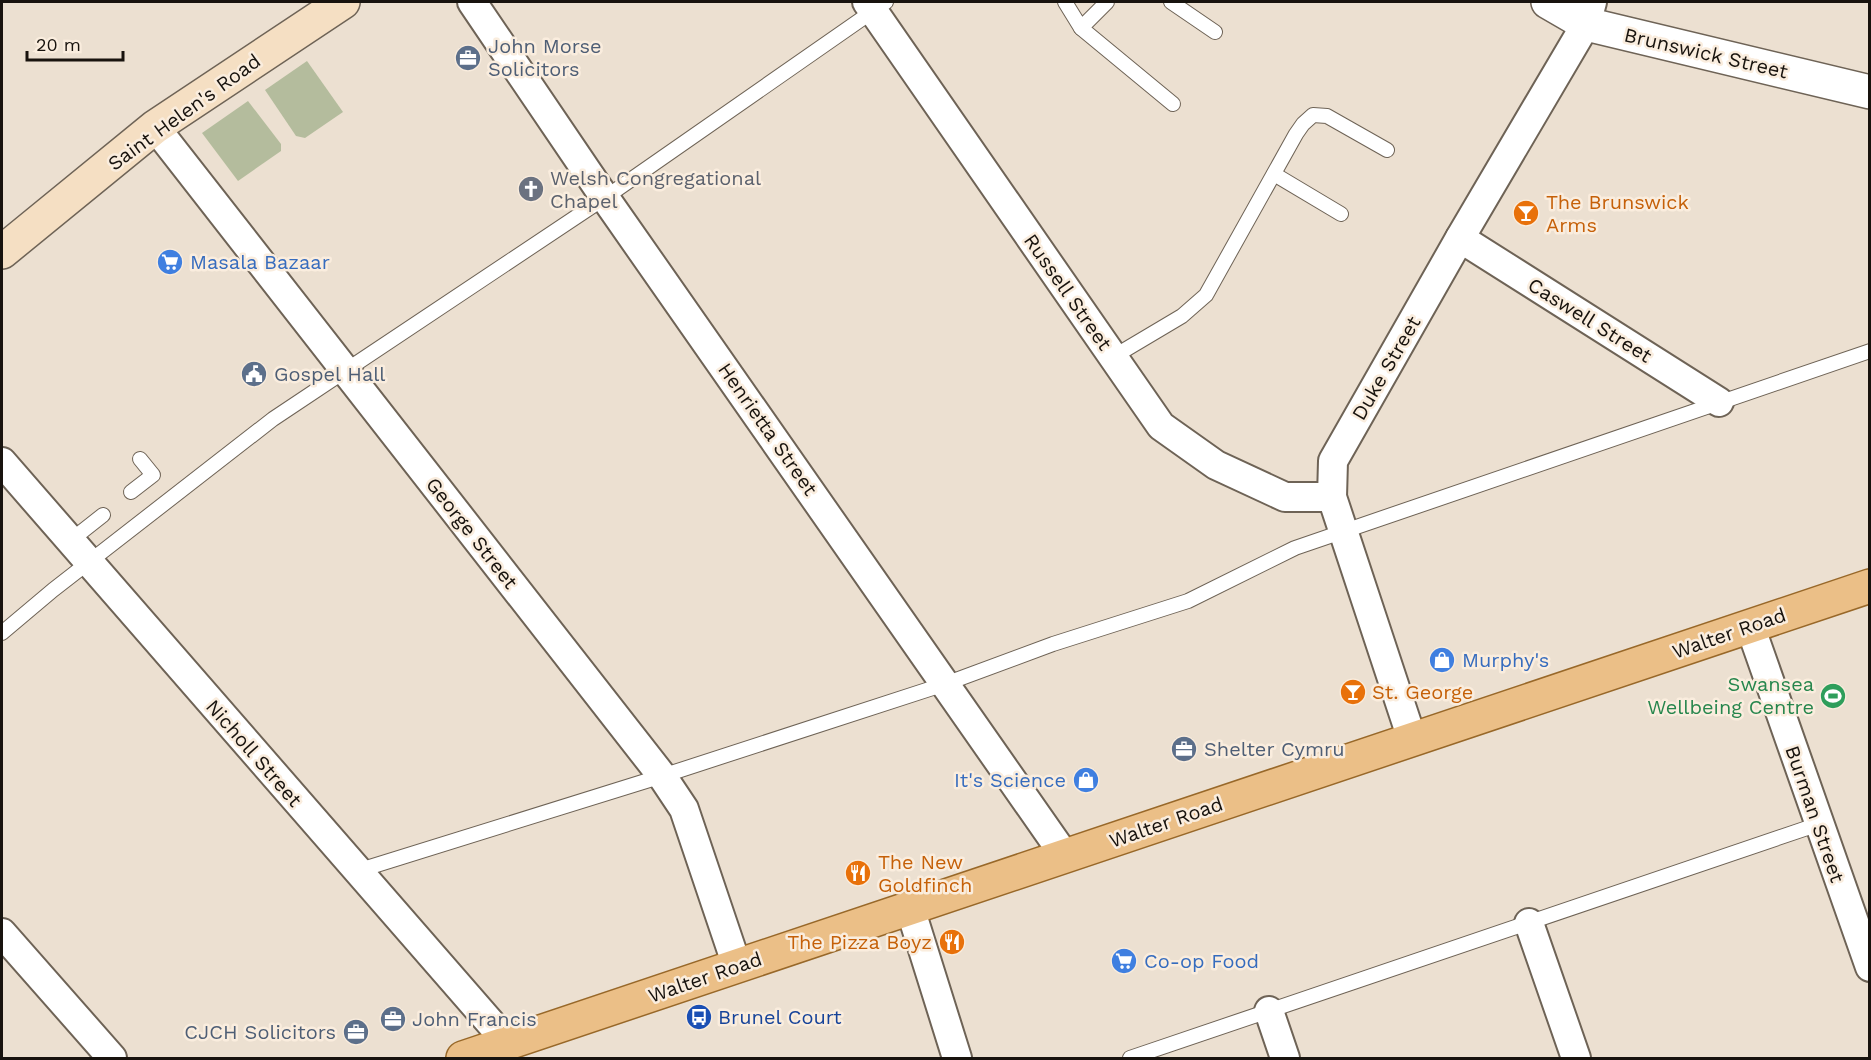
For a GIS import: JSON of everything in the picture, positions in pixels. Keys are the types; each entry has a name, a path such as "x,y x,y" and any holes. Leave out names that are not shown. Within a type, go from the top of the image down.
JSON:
{"main road":[{"name":"Saint Helen's Road","path":"2,252 155,127 343,2"},
{"name":"Walter Road","path":"463,1059 1869,586"}],"street":[{"name":"Henrietta Street","path":"472,2 1065,856"},
{"name":"Brunswick Street","path":"1548,2 1869,92"},
{"name":"Russell Street","path":"875,5 1161,426 1216,465 1285,497 1332,497"},
{"name":"Duke Street","path":"1412,740 1332,497 1333,461 1589,13"},
{"name":"George Street","path":"155,127 662,776 684,809 737,966"},
{"name":"Caswell Street","path":"1460,238 1719,402"},
{"name":"Nicholl Street","path":"2,462 508,1043"},
{"name":"Burman Street","path":"1749,626 1819,824 1864,935 1869,967"},
{"path":"910,908 957,1059"},
{"path":"1528,923 1576,1059"},
{"path":"2,933 112,1059"},
{"path":"1269,1011 1285,1059"}],"lane":[{"path":"1065,2 1081,28 1173,104"},
{"path":"1081,28 1107,2"},
{"path":"1172,2 1215,32"},
{"path":"2,633 88,562 273,419 606,197 875,5"},
{"path":"1113,357 1182,316 1206,295 1296,134 1313,116 1327,116 1387,150"},
{"path":"1274,174 1341,214"},
{"path":"357,871 662,776 945,684 1053,644 1188,602 1294,548 1869,351"},
{"path":"131,492 153,475 140,459"},
{"path":"70,541 103,515"},
{"path":"1130,1059 1819,824"}],"green space":[{"path":"307,61 343,112 305,138 296,136 265,90"},
{"path":"248,101 281,144 281,151 238,181 202,133"}],"place":[{"name":"John Morse Solicitors","path":"468,58"},
{"name":"Welsh Congregational Chapel","path":"531,189"},
{"name":"The Brunswick Arms","path":"1526,213"},
{"name":"Masala Bazaar","path":"170,262"},
{"name":"Gospel Hall","path":"254,374"},
{"name":"Murphy's","path":"1442,660"},
{"name":"St. George","path":"1353,692"},
{"name":"Swansea Wellbeing Centre","path":"1833,696"},
{"name":"Shelter Cymru","path":"1184,749"},
{"name":"It's Science","path":"1086,780"},
{"name":"The New Goldfinch","path":"858,873"},
{"name":"The Pizza Boyz","path":"952,942"},
{"name":"Co-op Food","path":"1124,961"},
{"name":"Brunel Court","path":"699,1017"},
{"name":"John Francis","path":"393,1019"},
{"name":"CJCH Solicitors","path":"356,1032"}]}
